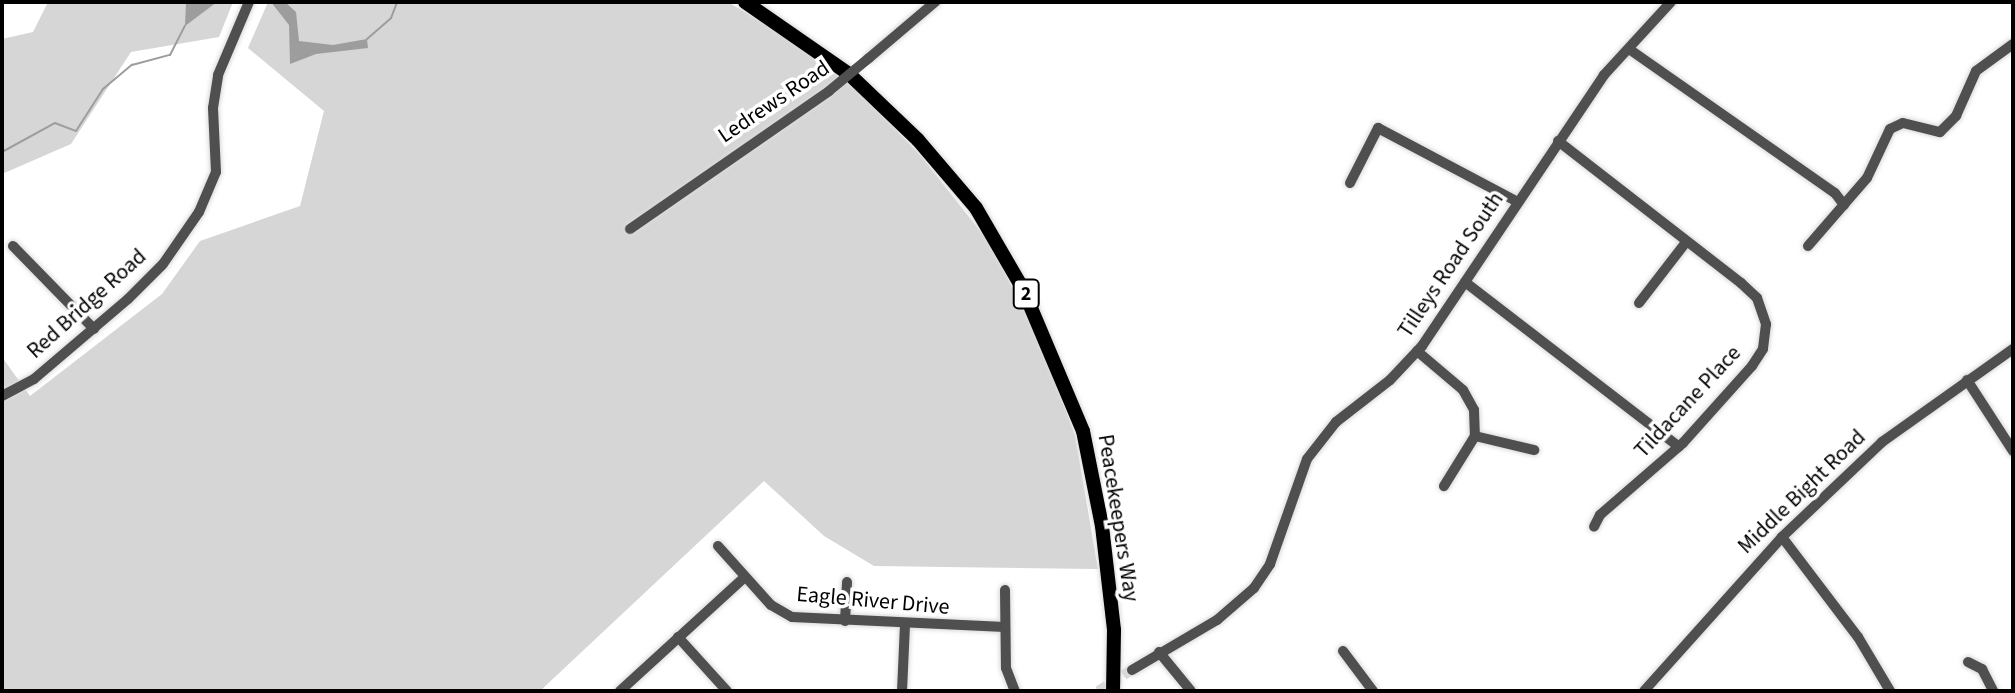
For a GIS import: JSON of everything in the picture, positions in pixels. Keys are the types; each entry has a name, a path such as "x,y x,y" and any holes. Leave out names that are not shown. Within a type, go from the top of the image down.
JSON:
{"highway":[{"name":"Peacekeepers Way","path":"745,2 849,74 918,140 976,208 1023,289 1083,431 1102,526 1114,630 1113,691"}],"street":[{"name":"Red Bridge Road","path":"2,396 34,379 94,329 163,264 207,195 216,172 213,108 218,75 249,2"},
{"name":"Ledrews Road","path":"630,229 829,91 935,2"},
{"name":"Tilleys Road South","path":"1132,670 1217,620 1254,588 1270,564 1307,459 1336,422 1417,351 1604,75 1671,2"},
{"path":"1808,246 1867,178 1890,129 1903,123 1940,132 1956,116 1976,71 2013,44"},
{"path":"1629,49 1835,193 1844,205"},
{"path":"1350,183 1378,128 1518,202"},
{"name":"Tildacane Place","path":"1558,141 1757,298 1766,332 1752,366 1679,447 1594,527"},
{"path":"1639,303 1687,241"},
{"path":"13,246 94,329"},
{"path":"1465,282 1679,447"},
{"name":"Middle Bight Road","path":"1644,691 1782,537 1882,442 2013,349"},
{"path":"1417,351 1463,390 1474,410 1475,436 1444,486"},
{"path":"1967,380 2013,451"},
{"path":"1475,436 1534,450"},
{"path":"1782,537 1858,637 1890,691"},
{"name":"Eagle River Drive","path":"718,546 745,577 784,613 905,625 1005,627"},
{"path":"620,691 745,577"},
{"path":"845,621 847,582"},
{"path":"1005,590 1006,668 1015,691"},
{"path":"902,691 905,625"},
{"path":"678,637 727,691"},
{"path":"1343,651 1373,691"},
{"path":"1159,652 1191,691"},
{"path":"1968,662 1982,669 1993,691"}],"shaded area":[{"path":"48,2 233,2 219,37 131,52 71,144 2,174 2,39 33,32"},
{"path":"186,2 217,2 185,26"},
{"path":"268,2 728,2 791,40 851,83 921,156 988,241 1036,333 1075,435 1098,569 874,566 824,536 764,481 540,691 2,691 2,357 30,396 162,294 200,241 300,206 324,111 248,48"},
{"path":"271,2 285,2 296,12 299,41 333,45 367,39 368,48 316,54 290,64 289,25"}],"waterway":[{"path":"367,39 391,18 397,2"},
{"path":"2,152 55,123 76,131 103,89 132,65 170,55 185,26"}],"tunnel":[{"path":"1098,691 1132,670"}]}
